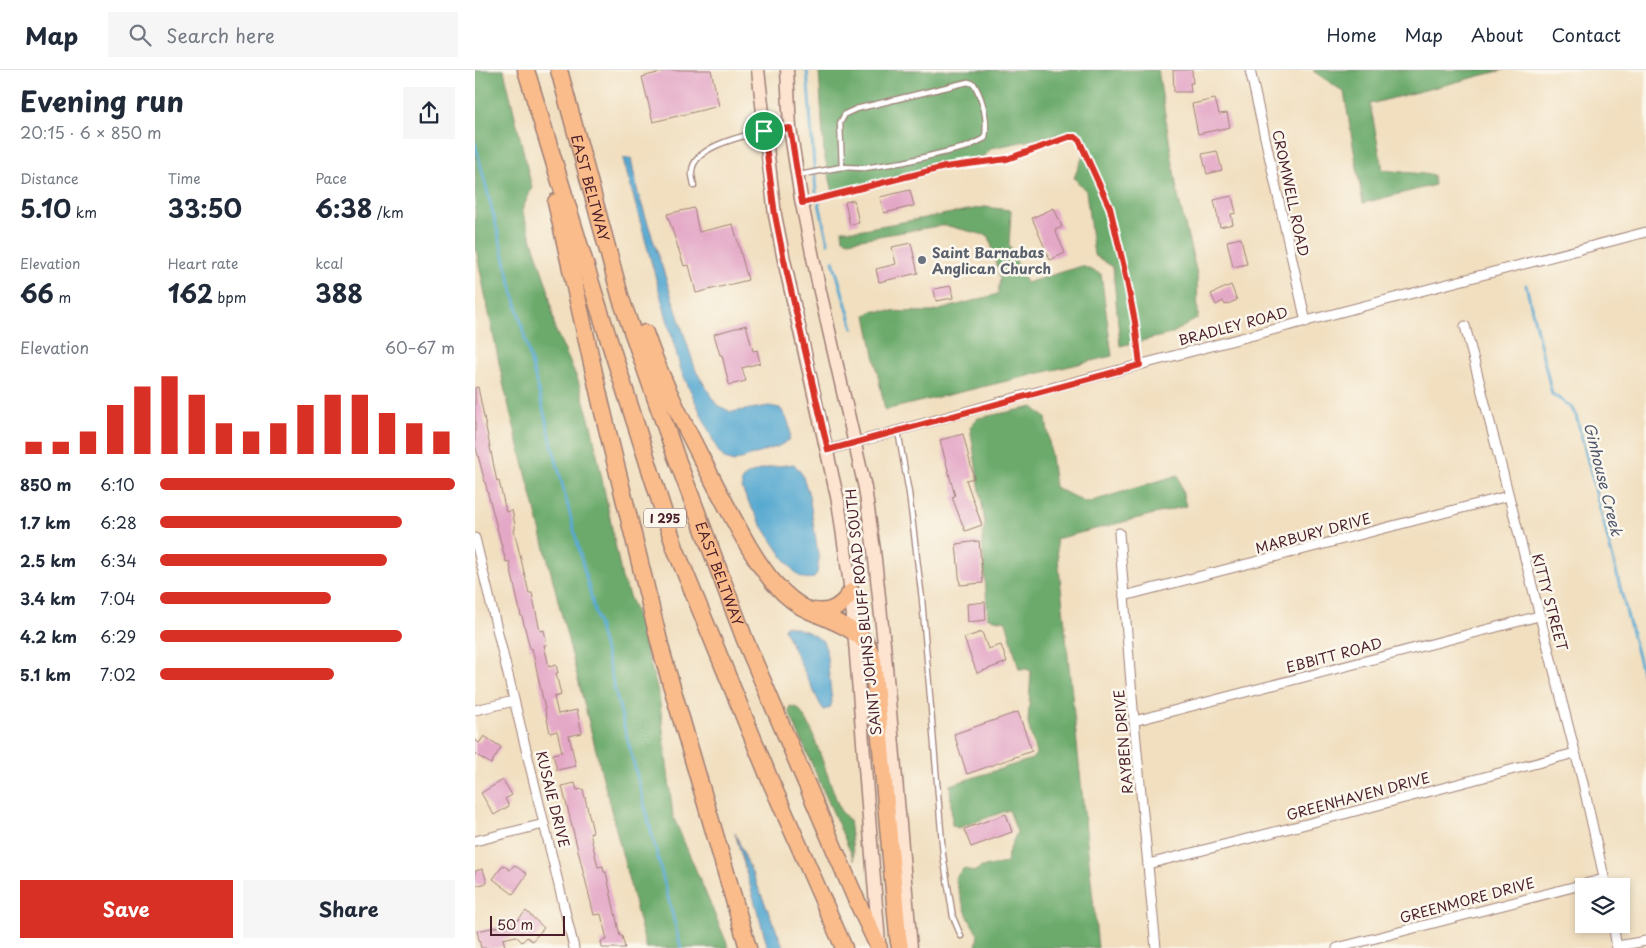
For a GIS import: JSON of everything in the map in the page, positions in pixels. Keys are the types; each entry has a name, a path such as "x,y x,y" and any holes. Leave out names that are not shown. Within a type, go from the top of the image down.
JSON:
{"highway":[{"name":"EAST BELTWAY","path":"559,70 621,299 675,454 745,640 855,897 880,948"},
{"name":"EAST BELTWAY","path":"527,71 591,284 675,548 770,780 844,948"},
{"path":"527,71 601,404 663,653 748,948"},
{"path":"578,139 651,352 696,447 734,519 764,571 791,600 837,623 867,644 873,660 879,742 900,948"},
{"path":"808,610 818,612 831,611 841,605 851,592"}],"main road":[{"name":"SAINT JOHNS BLUFF ROAD SOUTH","path":"758,70 775,215 839,501 851,592 880,948"},
{"name":"SAINT JOHNS BLUFF ROAD SOUTH","path":"787,70 790,128 802,203 819,287 865,488 883,635 911,948"}],"street":[{"name":"CROMWELL ROAD","path":"1250,70 1306,322"},
{"path":"764,131 790,128"},
{"name":"BRADLEY ROAD","path":"828,450 1140,365 1646,232"},
{"name":"KITTY STREET","path":"1465,326 1575,753 1604,878"},
{"name":"MARBURY DRIVE","path":"1124,596 1508,496"},
{"name":"RAYBEN DRIVE","path":"1119,533 1156,948"},
{"name":"KUSAIE DRIVE","path":"475,538 478,562 504,657 574,948"},
{"name":"EBBITT ROAD","path":"1135,720 1539,616"},
{"path":"475,710 514,701"},
{"name":"GREENHAVEN DRIVE","path":"1148,864 1575,753"},
{"path":"475,841 544,824"},
{"name":"GREENMORE DRIVE","path":"1337,948 1575,890"},
{"path":"1615,933 1617,947 1646,941"}],"lane":[{"path":"797,175 842,167 864,168 904,162 967,147 985,138 985,114 979,93 974,84 968,82 856,108 845,114 840,124 842,167"},
{"path":"694,186 691,170 698,157 728,140 764,131"},
{"path":"802,203 945,167 1007,159 1069,137 1075,137 1079,140 1110,208 1135,322 1140,365"},
{"path":"898,431 909,493 922,599 943,855 953,917 961,936"}],"green space":[{"path":"475,70 504,70 532,188 522,210 548,289 555,329 578,380 592,429 622,578 636,613 659,695 673,816 729,948 646,948 504,387 475,245"},
{"path":"819,70 1158,70 1178,196 1197,274 1198,318 1171,334 1120,346 1113,267 1094,255 1086,191 1074,178 1087,146 1070,132 992,148 984,156 833,192 824,154"},
{"path":"1503,70 1370,104 1383,170 1433,175 1435,185 1363,203 1344,92 1313,71"},
{"path":"985,207 1011,210 1009,245 1026,283 1082,266 1101,274 1112,356 885,410 866,315 873,311 932,312 998,294 1000,279 989,236 944,225 849,241 843,239 842,230 858,230"},
{"path":"1033,407 1046,418 1055,487 1086,503 1178,475 1186,506 1056,539 1098,948 976,948 978,934 967,914 955,878 964,868 973,872 982,867 1007,863 1008,853 1017,832 1009,810 958,828 952,825 950,785 1032,759 1036,754 1028,723 1031,671 1019,669 1006,621 988,618 982,539 985,523 970,427 978,418"},
{"path":"790,706 798,708 810,726 840,810 849,820 854,860 789,712"}],"water":[{"path":"631,158 638,193 696,371 716,404 731,412 769,406 780,408 787,420 790,431 789,440 779,446 733,462 725,459 718,451 681,370 623,159"},
{"path":"794,464 802,474 809,495 819,560 817,573 814,578 804,578 793,570 758,519 742,486 742,479 753,472"},
{"path":"786,625 808,632 823,641 826,649 832,702 830,708 824,710 820,704 784,629"},
{"path":"735,833 784,948 768,948"}],"building":[{"path":"669,70 711,70 719,106 653,122 642,77"},
{"path":"1173,70 1192,70 1193,83 1190,83 1191,92 1174,92"},
{"path":"1215,99 1219,114 1227,113 1230,127 1198,134 1192,104"},
{"path":"1217,151 1222,170 1207,174 1202,154"},
{"path":"910,190 914,206 884,213 880,197"},
{"path":"1232,196 1236,213 1231,214 1233,224 1220,227 1214,200"},
{"path":"854,200 859,223 850,225 845,202"},
{"path":"694,208 699,232 733,224 748,280 696,293 689,265 684,266 667,214"},
{"path":"1054,208 1062,227 1055,230 1065,253 1050,260 1032,218"},
{"path":"1241,238 1247,264 1233,267 1227,241"},
{"path":"911,243 918,273 879,282 876,269 896,264 892,247"},
{"path":"1231,285 1237,300 1225,305 1223,301 1216,305 1211,294"},
{"path":"951,286 953,298 936,301 934,289"},
{"path":"746,325 753,351 757,350 760,363 742,368 746,381 729,385 722,355 720,355 714,334"},
{"path":"478,387 497,482 499,481 506,512 512,510 514,530 529,593 532,593 540,631 544,630 547,645 544,645 549,667 556,665 558,673 556,673 561,695 554,697 558,714 577,710 582,733 569,736 576,766 557,770 553,754 562,752 557,731 550,733 532,648 530,649 509,561 506,562 475,444 475,388"},
{"path":"963,434 974,478 966,480 982,525 965,531 952,497 955,496 940,440"},
{"path":"979,541 983,583 960,585 956,544"},
{"path":"985,602 986,620 968,622 967,604"},
{"path":"982,632 988,649 1001,645 1007,662 977,673 964,638"},
{"path":"1018,712 1032,751 967,774 954,734"},
{"path":"484,736 501,747 491,764 475,754 475,740 479,743"},
{"path":"503,780 512,795 505,799 509,806 494,815 481,793"},
{"path":"575,783 577,790 583,789 593,832 590,833 598,867 603,866 604,872 606,872 620,936 622,936 625,948 602,948 601,941 607,940 601,914 594,915 562,786"},
{"path":"1006,814 1012,832 971,847 964,829"},
{"path":"503,865 510,870 514,865 527,874 513,894 493,879"},
{"path":"483,869 487,883 475,886 475,871"},
{"path":"526,911 544,928 532,941 527,937 522,942 516,936 503,939 505,946 481,948 477,931 515,923"}],"waterway":[{"path":"807,70 816,192"},
{"path":"475,143 681,948"},
{"path":"819,203 828,243"},
{"path":"833,261 853,328"},
{"name":"Ginhouse Creek","path":"1526,285 1552,394 1570,406 1576,415 1646,688"}],"place":[{"name":"Saint Barnabas Anglican Church","path":"922,260"}],"route":[{"path":"790,128 802,203 945,167 1007,159 1069,137 1075,137 1079,140 1110,208 1135,322 1140,365 828,450 784,260 775,215 764,131 790,128"}]}
